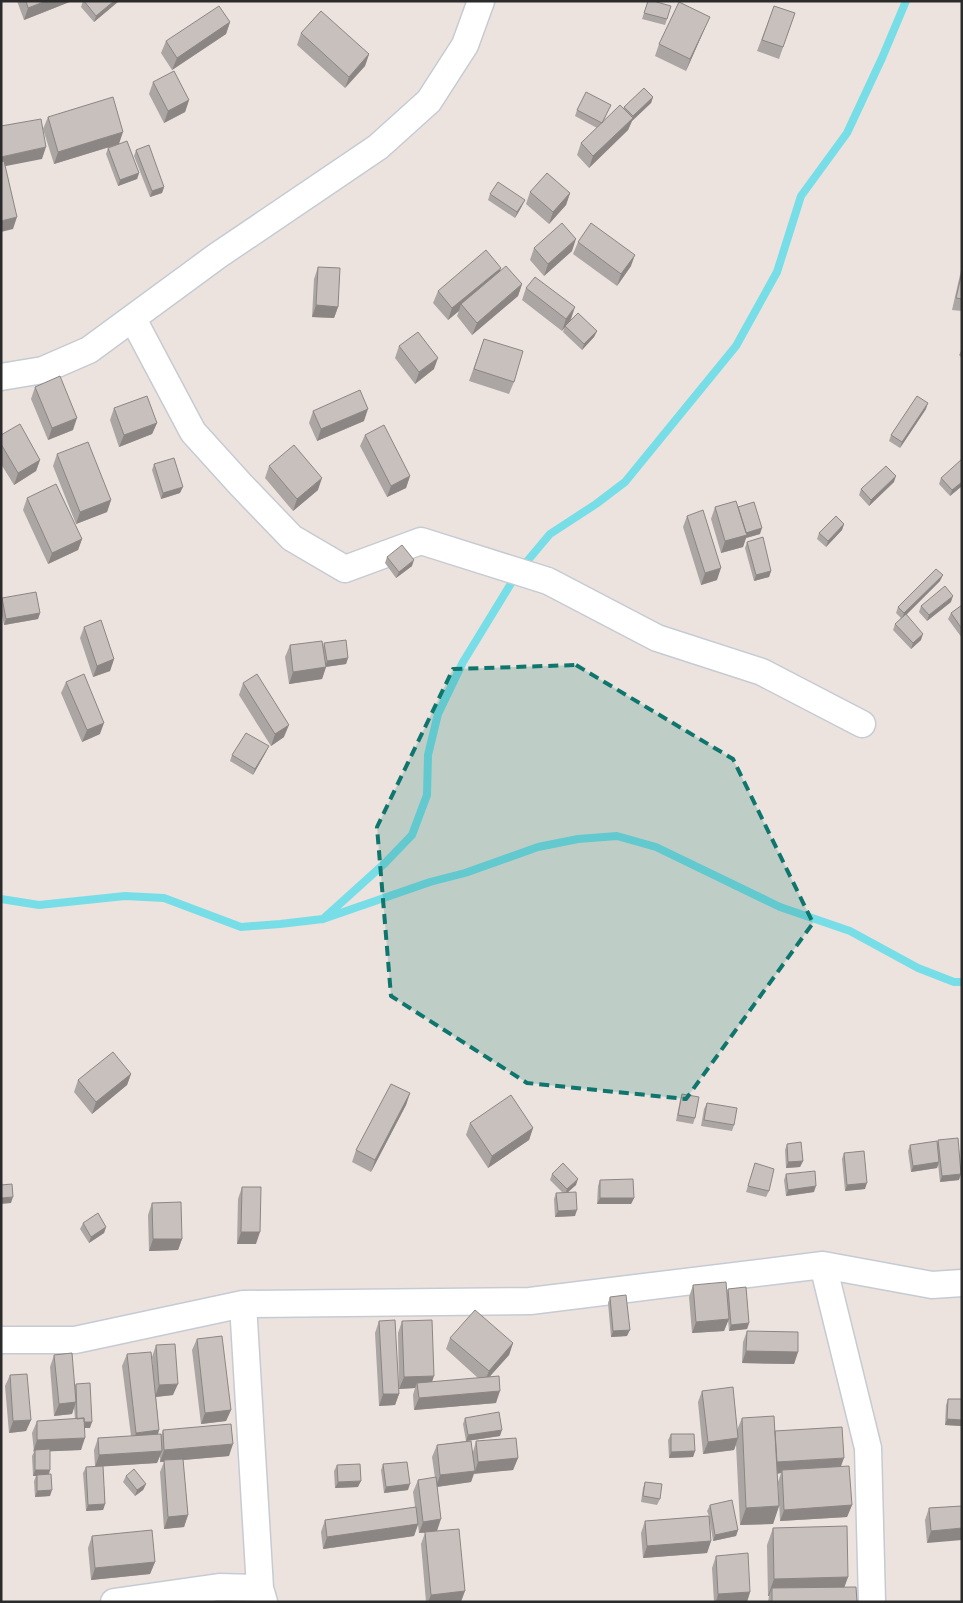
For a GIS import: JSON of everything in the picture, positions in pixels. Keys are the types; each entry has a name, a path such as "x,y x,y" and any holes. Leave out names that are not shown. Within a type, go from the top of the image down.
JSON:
{"street":[{"path":"1,377 43,370 90,350 217,256 378,147 429,101 465,44 481,1"},
{"path":"132,319 193,432 241,486 292,538 345,569 421,541 548,581 657,638 762,672 862,724"},
{"path":"823,1265 868,1448 872,1602"},
{"path":"1,1340 75,1340 243,1304 530,1301 823,1265 932,1285 962,1283"},
{"path":"114,1602 219,1587 262,1595 243,1304"}],"highlighted area":[{"path":"576,665 733,759 813,923 686,1099 527,1083 391,996 377,827 453,669"}],"building":[{"path":"26,1 46,1 28,8"},
{"path":"84,1 114,1 96,16"},
{"path":"648,1 671,6 667,19 644,13"},
{"path":"679,2 710,17 690,59 659,44"},
{"path":"219,6 230,22 177,58 166,41"},
{"path":"774,6 795,13 783,47 762,40"},
{"path":"321,11 369,54 349,77 301,33"},
{"path":"174,71 189,100 168,111 153,82"},
{"path":"644,88 653,97 633,116 624,107"},
{"path":"586,92 611,105 602,123 577,110"},
{"path":"113,97 123,132 58,152 48,117"},
{"path":"620,105 633,118 593,156 581,143"},
{"path":"41,119 46,147 1,157 1,126"},
{"path":"127,141 139,173 120,180 108,148"},
{"path":"149,145 164,187 152,191 136,150"},
{"path":"4,161 17,217 1,221 1,162"},
{"path":"547,173 570,193 553,212 530,192"},
{"path":"498,182 525,200 517,212 490,194"},
{"path":"562,223 576,239 548,264 534,248"},
{"path":"591,223 635,255 621,274 578,242"},
{"path":"486,250 501,268 452,308 438,291"},
{"path":"506,266 522,284 477,323 461,304"},
{"path":"318,267 340,268 338,307 316,305"},
{"path":"962,272 962,299 956,298"},
{"path":"535,277 575,307 566,319 526,288"},
{"path":"578,313 597,331 584,344 565,326"},
{"path":"418,332 438,358 419,372 399,346"},
{"path":"484,339 523,351 514,382 474,369"},
{"path":"60,376 77,418 52,428 35,387"},
{"path":"360,390 368,409 321,429 313,411"},
{"path":"147,396 157,423 124,435 114,408"},
{"path":"917,396 928,403 902,442 891,435"},
{"path":"20,424 40,460 18,473 1,444 1,435"},
{"path":"384,425 410,476 391,486 365,435"},
{"path":"88,442 111,500 80,512 57,454"},
{"path":"294,445 322,478 297,499 269,466"},
{"path":"174,458 183,487 163,493 154,464"},
{"path":"962,459 962,482 952,490 941,478"},
{"path":"886,466 896,476 871,500 861,489"},
{"path":"56,484 82,539 52,553 27,498"},
{"path":"736,501 747,535 725,541 715,507"},
{"path":"754,502 762,528 746,533 738,507"},
{"path":"703,510 721,568 705,573 687,516"},
{"path":"836,516 844,524 828,541 819,533"},
{"path":"763,537 771,571 756,575 747,542"},
{"path":"402,545 414,560 399,572 387,557"},
{"path":"936,569 943,575 904,613 898,607"},
{"path":"945,586 953,596 929,615 921,606"},
{"path":"36,592 40,613 6,619 2,598"},
{"path":"962,605 962,629 951,613"},
{"path":"906,614 923,634 913,643 895,624"},
{"path":"101,620 114,659 97,666 84,627"},
{"path":"346,640 348,658 327,661 324,643"},
{"path":"322,641 326,667 293,672 290,645"},
{"path":"84,674 104,723 87,730 66,682"},
{"path":"257,674 289,725 275,734 243,683"},
{"path":"246,733 269,746 255,769 232,755"},
{"path":"113,1052 131,1074 96,1102 78,1080"},
{"path":"391,1084 410,1093 375,1160 356,1150"},
{"path":"682,1094 699,1097 695,1118 678,1115"},
{"path":"511,1095 533,1128 492,1156 470,1123"},
{"path":"707,1103 737,1108 734,1125 704,1120"},
{"path":"958,1138 961,1174 942,1176 938,1140"},
{"path":"937,1141 939,1162 913,1166 910,1145"},
{"path":"801,1142 803,1161 788,1162 787,1144"},
{"path":"864,1151 867,1183 847,1185 844,1153"},
{"path":"563,1163 578,1179 567,1189 552,1174"},
{"path":"755,1163 774,1169 769,1191 748,1186"},
{"path":"815,1171 816,1186 788,1190 786,1174"},
{"path":"633,1179 634,1198 600,1198 600,1180"},
{"path":"12,1184 13,1197 1,1198 1,1185"},
{"path":"242,1187 261,1187 260,1232 241,1232"},
{"path":"576,1192 577,1210 558,1211 556,1193"},
{"path":"181,1202 182,1239 153,1239 152,1203"},
{"path":"98,1213 106,1227 91,1237 83,1223"},
{"path":"726,1282 729,1319 696,1322 693,1285"},
{"path":"746,1287 749,1323 731,1325 728,1289"},
{"path":"626,1295 630,1330 613,1331 610,1297"},
{"path":"475,1310 513,1343 489,1371 450,1338"},
{"path":"395,1320 399,1394 383,1394 379,1321"},
{"path":"432,1320 434,1376 404,1377 402,1321"},
{"path":"747,1331 798,1332 798,1352 746,1351"},
{"path":"222,1336 231,1410 205,1413 197,1339"},
{"path":"175,1344 178,1384 159,1385 156,1345"},
{"path":"151,1352 159,1430 136,1433 127,1354"},
{"path":"72,1353 76,1402 59,1404 54,1355"},
{"path":"27,1374 31,1420 13,1421 10,1375"},
{"path":"499,1376 500,1391 419,1398 417,1383"},
{"path":"90,1383 92,1422 84,1422 84,1418 77,1419 76,1384"},
{"path":"733,1387 738,1438 708,1442 702,1391"},
{"path":"948,1399 962,1399 962,1420 947,1419"},
{"path":"499,1412 502,1430 468,1435 465,1418"},
{"path":"774,1416 779,1506 746,1508 742,1418"},
{"path":"84,1418 85,1438 37,1440 37,1421"},
{"path":"231,1424 233,1444 164,1450 163,1430"},
{"path":"842,1427 844,1458 777,1462 775,1431"},
{"path":"161,1434 162,1451 99,1455 98,1438"},
{"path":"671,1434 694,1434 695,1451 671,1452"},
{"path":"516,1438 518,1458 478,1462 476,1441"},
{"path":"471,1441 475,1471 440,1475 437,1445"},
{"path":"50,1449 50,1470 35,1470 35,1450"},
{"path":"183,1459 188,1515 168,1517 164,1460"},
{"path":"407,1462 410,1484 386,1487 383,1464"},
{"path":"360,1464 361,1481 338,1482 337,1465"},
{"path":"103,1466 105,1504 88,1505 86,1467"},
{"path":"849,1466 852,1505 784,1510 782,1470"},
{"path":"134,1469 146,1484 137,1490 126,1476"},
{"path":"51,1474 52,1490 37,1491 37,1475"},
{"path":"436,1477 441,1519 423,1522 418,1480"},
{"path":"645,1482 662,1484 660,1499 643,1496"},
{"path":"732,1500 738,1530 715,1535 710,1505"},
{"path":"962,1506 962,1528 931,1531 929,1508"},
{"path":"416,1507 418,1524 327,1537 325,1520"},
{"path":"709,1516 711,1541 647,1546 645,1521"},
{"path":"847,1526 848,1577 774,1579 773,1528"},
{"path":"459,1529 465,1591 431,1595 425,1532"},
{"path":"152,1530 155,1562 95,1568 92,1536"},
{"path":"748,1553 750,1592 718,1594 716,1556"},
{"path":"856,1587 857,1602 772,1602 772,1588"}],"waterway":[{"path":"323,919 385,863 412,835 427,795 428,755 438,714 463,662 518,572 550,534 596,504 625,482 736,346 777,272 801,196 847,133 906,1"},
{"path":"1,899 39,905 125,896 164,898 241,927 280,924 323,919 538,847 578,839 617,836 656,847 780,907 850,931 918,968 954,982 962,982"}]}
